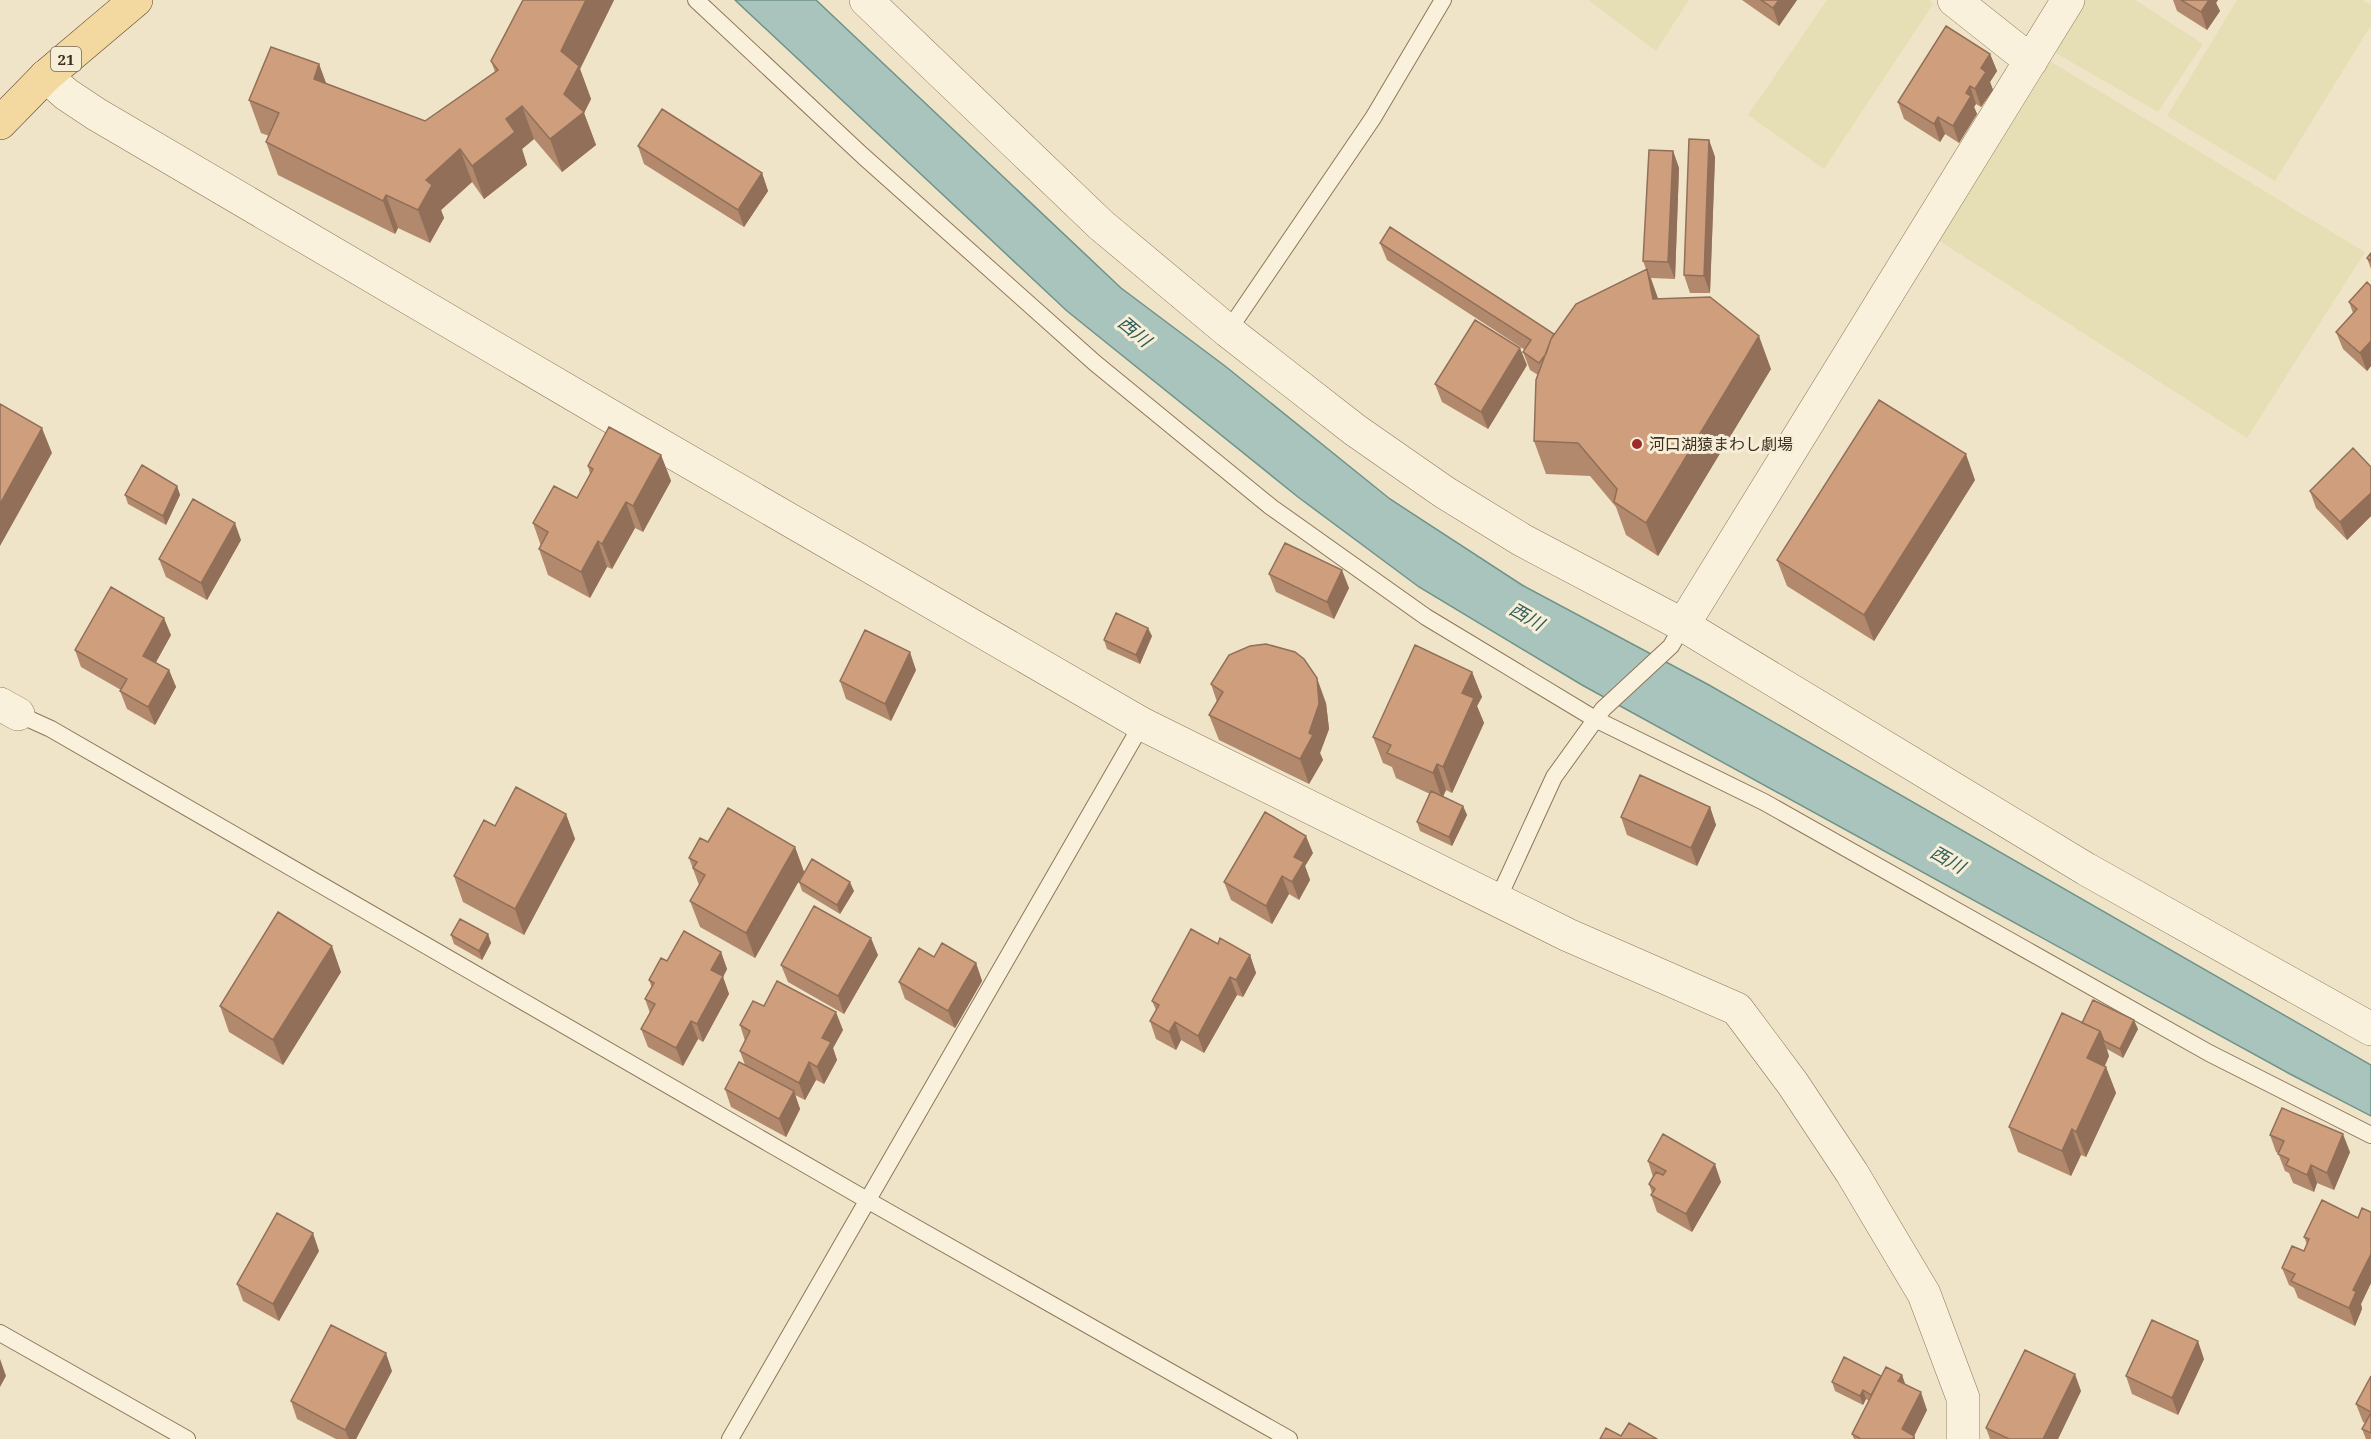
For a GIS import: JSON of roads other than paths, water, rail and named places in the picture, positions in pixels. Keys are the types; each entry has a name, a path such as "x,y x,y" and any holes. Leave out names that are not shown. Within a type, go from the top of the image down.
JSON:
{"main road":[{"name":"21","path":"0,123 46,76 136,0"}],"street":[{"path":"866,0 1101,225 1228,332 1355,430 1444,492 1677,636 2371,1029"},
{"path":"1954,0 2031,61"},
{"path":"1677,636 2068,0"},
{"path":"46,76 66,94 96,114 629,427 1142,724 1568,935 1737,1009 1793,1084 1852,1173 1924,1294 1963,1398 1963,1439"}],"lane":[{"path":"696,0 872,164 1095,363 1271,507 1426,617 1599,714 1764,802 2210,1053 2371,1136"},
{"path":"1228,332 1373,118 1443,0"},
{"path":"1498,899 1554,777 1599,714 1677,636"},
{"path":"9,709 51,729 867,1200 1289,1439"},
{"path":"730,1439 1142,724"},
{"path":"0,1332 187,1439"}],"water":[{"name":"西川","path":"735,0 816,0 1121,288 1225,366 1390,499 1522,585 1709,685 2371,1065 2371,1116 2290,1074 1582,685 1419,587 1298,497 1067,311"}],"place":[{"name":"河口湖猿まわし劇場","path":"1637,444"}]}
